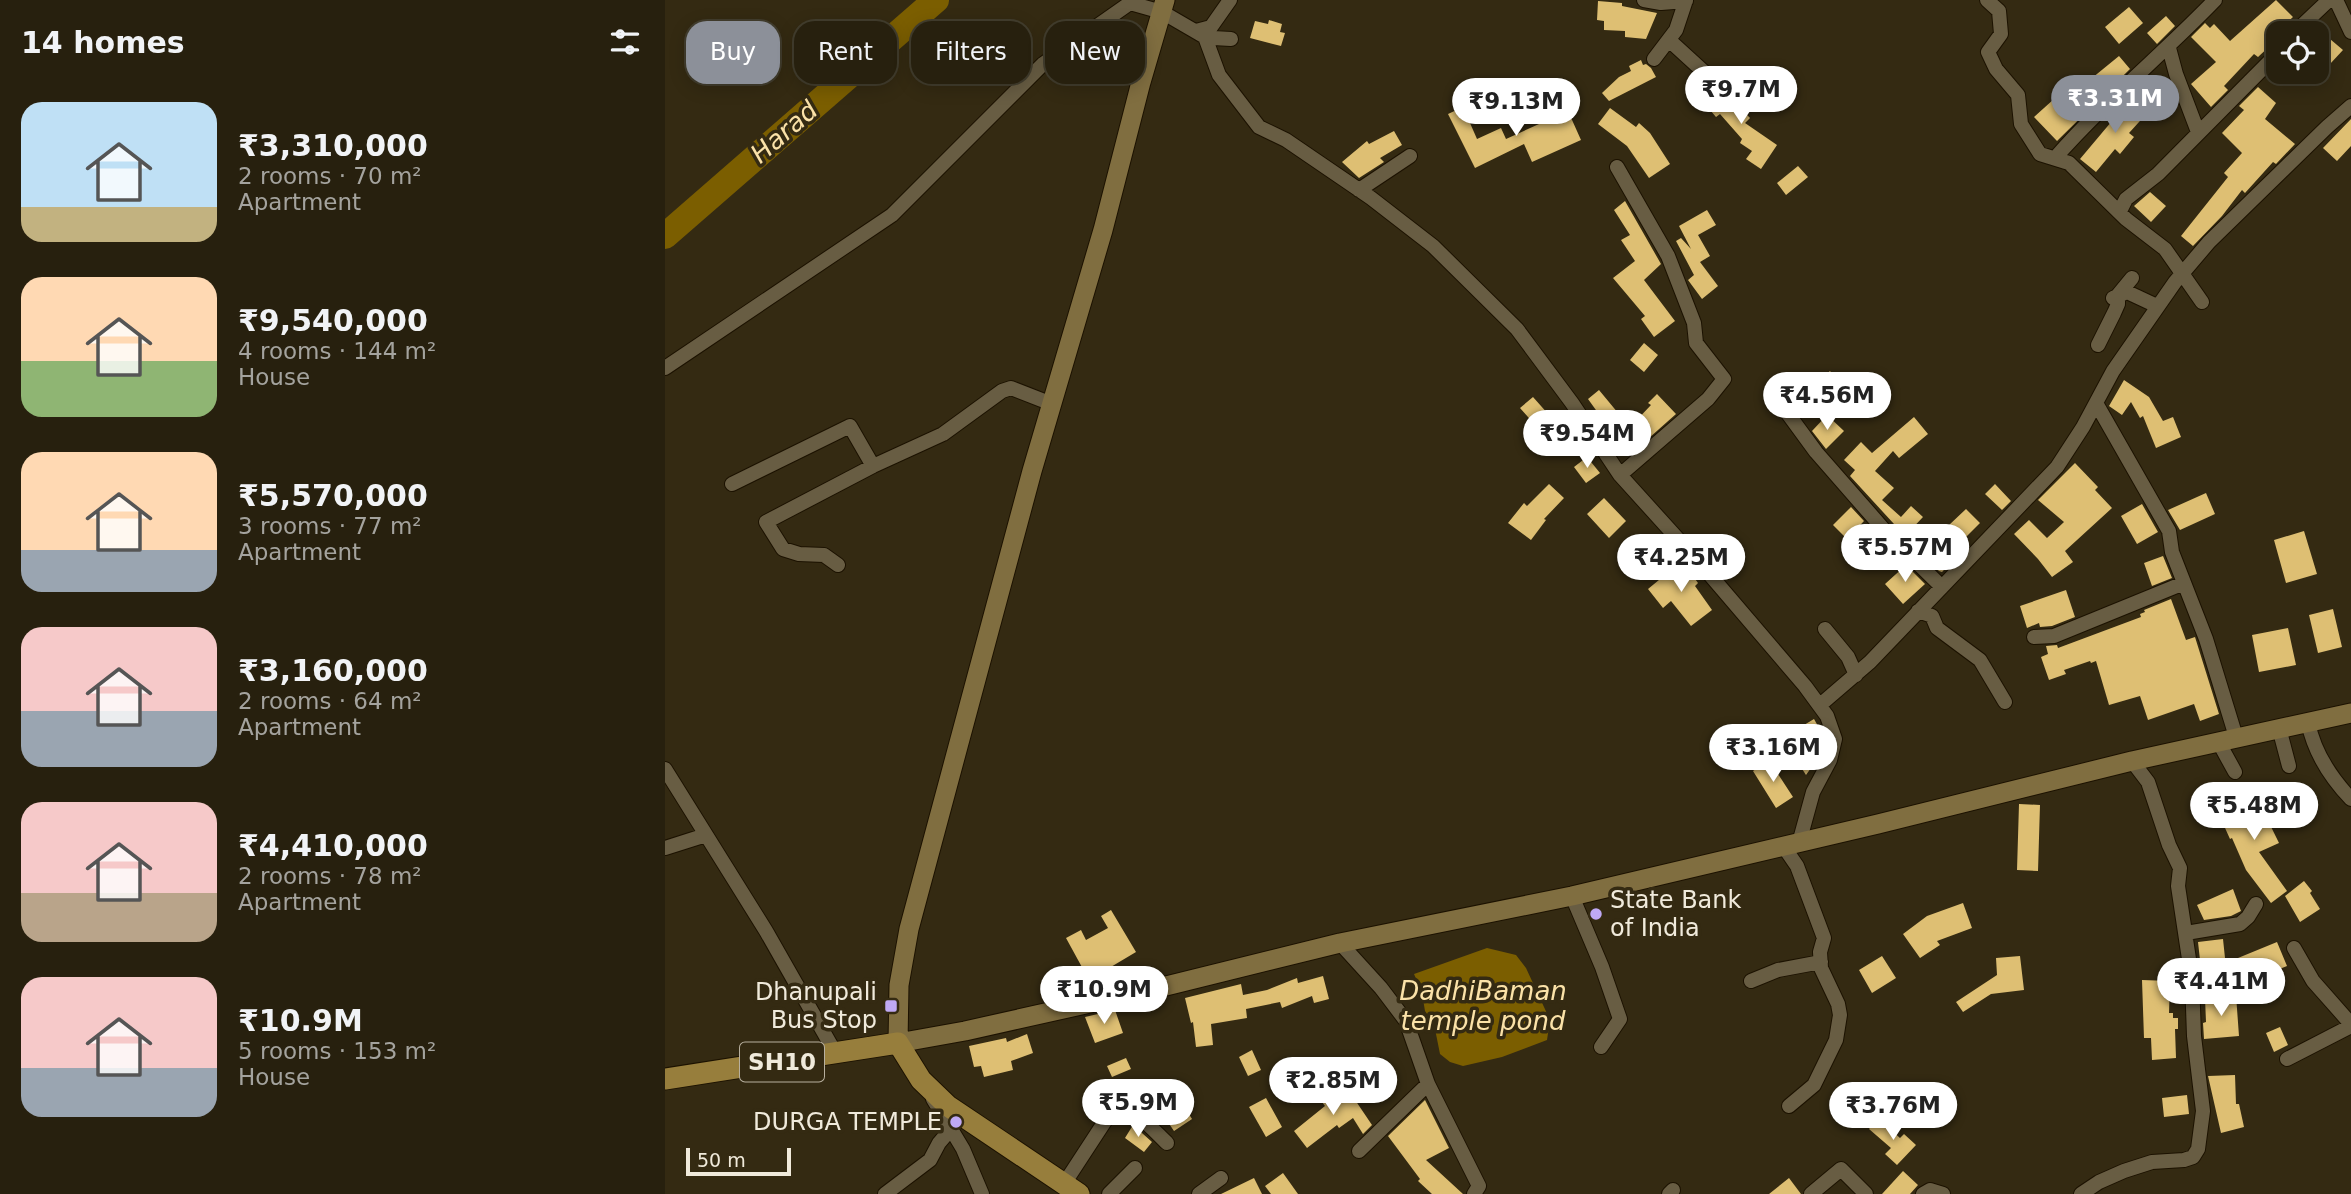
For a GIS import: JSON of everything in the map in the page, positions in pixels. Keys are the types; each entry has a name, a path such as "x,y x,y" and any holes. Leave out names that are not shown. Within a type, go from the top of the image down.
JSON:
{"main road":[{"name":"SH10","path":"665,1079 898,1043"},
{"path":"898,1043 921,1080 948,1106 1072,1189"}],"street":[{"path":"1196,31 1211,27 1230,0"},
{"path":"1644,0 1661,3 1686,1 1676,30 1654,59"},
{"path":"1987,0 1999,11 2001,34 1988,52 1996,69 2018,95 2021,124 2040,155 2069,163 2126,219 2165,249 2202,302"},
{"path":"2055,159 2073,138 2169,48 2215,0"},
{"path":"2307,21 2329,0"},
{"path":"2336,0 2351,32"},
{"path":"665,368 892,215 1043,64 1131,3 1163,6 1205,37 1219,75 1259,127 1286,140 1359,190 1433,246 1517,329 1573,403 1620,475 1705,569 1827,716 1835,739 1829,760 1792,845 1797,866 1824,938 1821,968 1838,1004 1840,1015 1836,1040 1814,1085 1789,1106"},
{"path":"1163,6 908,929 899,985 898,1043 965,1031 1166,986 1340,943 1572,896 2132,761 2351,713"},
{"path":"1196,31 1213,38 1231,39"},
{"path":"1669,40 1716,83"},
{"path":"2169,48 2198,132"},
{"path":"2120,211 2126,200 2158,174 2266,65"},
{"path":"1820,705 1856,674 2057,467 2113,371 2181,275 2209,242 2350,104"},
{"path":"1359,190 1409,156"},
{"path":"1617,167 1668,256 1694,323 1696,343 1724,379 1708,398 1620,475"},
{"path":"2113,298 2132,278"},
{"path":"2113,298 2127,292 2157,306"},
{"path":"2098,345 2118,304 2113,298"},
{"path":"838,565 824,555 799,554 783,549 766,522 873,466 943,434 1002,391 1011,388 1052,404"},
{"path":"2096,403 2169,531 2172,552 2206,639 2235,772"},
{"path":"1783,407 1816,452 1886,532 1942,587"},
{"path":"732,484 850,426 873,466"},
{"path":"2034,637 2054,636 2184,583"},
{"path":"1918,611 1933,616 1937,628 1980,660 2005,702"},
{"path":"1825,629 1848,657 1856,674"},
{"path":"2308,722 2318,755 2333,779 2351,799"},
{"path":"2279,728 2288,766"},
{"path":"2089,1192 2124,1171 2152,1162 2193,1157 2197,1149 2203,1100 2194,1036 2192,979 2178,886 2180,868 2169,845 2148,782 2132,761"},
{"path":"665,769 766,930 836,1054"},
{"path":"665,848 706,835"},
{"path":"1572,896 1602,967 1620,1020 1601,1047"},
{"path":"2186,933 2240,924 2256,904"},
{"path":"1340,943 1381,988 1406,1021 1428,1084 1479,1186 1474,1194"},
{"path":"2287,1059 2351,1025 2313,981 2294,948"},
{"path":"1751,981 1778,970 1821,962"},
{"path":"921,1080 963,1149 978,1192"},
{"path":"1359,1151 1428,1084"},
{"path":"1072,1189 1111,1112 1118,1108 1124,1108 1146,1123 1167,1143"},
{"path":"885,1194 930,1160 951,1129"},
{"path":"1109,1194 1135,1168"},
{"path":"1811,1194 1841,1169 1866,1194"},
{"path":"1199,1194 1221,1178"},
{"path":"1923,1194 1930,1190 1943,1194"}],"water":[{"name":"DadhiBaman temple pond","path":"1487,948 1516,955 1526,968 1550,1020 1547,1040 1502,1057 1463,1066 1450,1062 1440,1054 1434,1024 1425,1011 1422,993 1414,974"}],"building":[{"path":"2276,0 2293,17 2289,21 2266,21 2266,50 2258,57 2254,54 2224,86 2228,90 2211,107 2191,84 2216,62 2191,37 2205,23 2210,28 2214,24 2230,41"},
{"path":"1598,1 1622,3 1622,6 1657,13 1646,39 1625,37 1625,31 1604,30 1604,21 1597,20"},
{"path":"2129,7 2143,23 2119,44 2105,27"},
{"path":"2166,16 2175,26 2157,44 2147,33"},
{"path":"1269,20 1282,24 1280,32 1285,33 1281,46 1250,38 1255,21 1268,24"},
{"path":"2329,38 2343,50 2329,65"},
{"path":"2119,56 2130,69 2057,141 2034,117 2054,99 2059,105"},
{"path":"1641,60 1643,65 1651,68 1656,77 1609,101 1602,93 1619,77 1631,71 1629,66"},
{"path":"1727,84 1739,97 1734,101 1750,118 1745,123 1777,145 1761,169 1746,159 1752,151 1740,143 1742,139 1720,114 1716,117 1705,104"},
{"path":"2258,87 2276,103 2265,119 2295,144 2276,164 2273,162 2245,193 2242,190 2193,246 2181,236 2228,177 2224,173 2242,153 2222,133 2244,110 2239,106"},
{"path":"2133,96 2149,111 2129,133 2134,137 2120,154 2115,149 2096,172 2080,159"},
{"path":"1463,107 1477,139 1501,128 1506,139 1568,111 1581,140 1532,162 1524,144 1475,168 1448,114"},
{"path":"1610,108 1636,127 1639,123 1650,133 1670,164 1649,178 1627,146 1598,124"},
{"path":"2351,119 2351,146 2337,161 2323,148"},
{"path":"1394,131 1402,145 1380,158 1384,162 1359,178 1342,162 1367,141 1369,144"},
{"path":"1798,166 1808,177 1786,195 1777,183"},
{"path":"2150,192 2166,206 2151,222 2134,206"},
{"path":"1625,201 1661,264 1644,280 1675,321 1654,337 1641,319 1645,316 1613,278 1635,261 1621,240 1630,235 1614,210"},
{"path":"1707,210 1716,225 1698,235 1710,256 1700,262 1718,286 1702,299 1688,280 1694,275 1676,241 1681,238 1691,249 1679,226"},
{"path":"1644,343 1658,355 1644,372 1630,360"},
{"path":"1830,371 1838,381 1811,403 1803,394"},
{"path":"2124,380 2149,397 2163,421 2173,417 2181,437 2156,448 2143,416 2140,418 2131,402 2122,415 2109,406"},
{"path":"1599,390 1623,419 1626,417 1633,424 1651,405 1648,403 1657,394 1676,414 1649,438 1645,434 1628,449 1588,399"},
{"path":"1533,397 1549,415 1536,426 1520,408"},
{"path":"1827,415 1844,431 1826,449 1812,431"},
{"path":"1914,417 1928,434 1899,458 1893,451 1875,471 1894,488 1882,500 1901,517 1911,506 1923,517 1905,536 1850,476 1855,470 1844,460 1861,442 1872,453"},
{"path":"1587,457 1600,473 1586,483 1574,467"},
{"path":"2075,463 2098,487 2095,490 2112,508 2065,551 2073,562 2052,577 2014,534 2029,520 2047,538 2064,522 2038,500"},
{"path":"1549,484 1564,498 1544,519 1546,520 1531,540 1508,523 1524,503 1527,506"},
{"path":"1995,484 2011,501 2002,510 1985,494"},
{"path":"2206,493 2215,514 2180,530 2168,510"},
{"path":"1604,498 1626,521 1609,538 1587,514"},
{"path":"2142,504 2158,532 2137,544 2121,516"},
{"path":"1851,507 1864,521 1847,539 1833,525"},
{"path":"1966,509 1980,523 1958,545 1963,550 1942,572 1939,571 1928,560 1955,532 1948,526"},
{"path":"2304,531 2317,574 2286,583 2274,540"},
{"path":"2163,556 2172,578 2152,586 2144,563"},
{"path":"1682,561 1698,583 1695,586 1712,610 1691,626 1671,601 1663,608 1648,589"},
{"path":"1906,565 1925,584 1903,604 1885,584"},
{"path":"2066,590 2075,617 2052,626 2040,627 2039,623 2027,628 2020,606"},
{"path":"2171,599 2186,640 2195,637 2219,714 2200,721 2194,704 2148,720 2140,696 2109,705 2096,661 2064,670 2066,674 2049,680 2041,657 2048,654 2046,646 2057,645 2058,648 2141,617 2140,614 2145,612 2144,610"},
{"path":"2333,609 2342,647 2318,653 2309,615"},
{"path":"2288,628 2296,665 2259,672 2252,635"},
{"path":"1814,719 1823,735 1809,744 1818,758 1806,775 1786,744 1807,730 1804,725"},
{"path":"1769,760 1793,797 1776,808 1753,771"},
{"path":"2249,782 2279,843 2259,852 2287,891 2271,903 2246,870 2221,819 2246,807 2237,788"},
{"path":"2019,804 2040,805 2038,871 2017,870"},
{"path":"2304,881 2320,909 2300,922 2285,896"},
{"path":"2233,889 2241,911 2231,916 2204,920 2197,905"},
{"path":"1963,903 1972,928 1937,941 1940,945 1920,958 1903,934 1927,916"},
{"path":"1111,910 1136,952 1089,980 1066,938 1081,930 1086,940 1108,928 1101,916"},
{"path":"2223,939 2225,958 2200,960 2198,942"},
{"path":"2277,942 2287,966 2248,982 2238,958"},
{"path":"1882,956 1896,978 1872,993 1859,970"},
{"path":"2020,956 2024,990 1991,994 1963,1012 1956,1002 1997,975 1996,958"},
{"path":"1323,976 1329,999 1314,1003 1312,996 1282,1008 1280,1002 1246,1009 1247,1018 1211,1024 1213,1045 1196,1047 1193,1022 1191,1023 1185,998 1241,984 1243,995 1267,990 1297,978 1298,983"},
{"path":"2142,980 2170,981 2169,1013 2173,1013 2173,1018 2178,1018 2178,1029 2175,1029 2176,1058 2152,1060 2151,1038 2144,1038"},
{"path":"2236,995 2239,1036 2204,1039 2205,998"},
{"path":"1115,1010 1123,1033 1095,1043 1085,1017"},
{"path":"2280,1027 2288,1045 2274,1052 2266,1033"},
{"path":"1027,1034 1033,1053 1011,1061 1013,1070 984,1077 981,1066 974,1067 969,1046 1006,1038 1007,1042"},
{"path":"1252,1050 1261,1070 1248,1076 1239,1057"},
{"path":"1126,1058 1131,1069 1112,1077 1107,1066"},
{"path":"2235,1075 2236,1104 2239,1104 2244,1127 2221,1133 2208,1076"},
{"path":"1140,1081 1169,1098 1176,1093 1192,1119 1174,1131 1159,1109 1133,1093"},
{"path":"1345,1085 1372,1125 1363,1134 1353,1118 1339,1128 1337,1125 1307,1148 1294,1131 1325,1106 1322,1102"},
{"path":"2187,1095 2189,1114 2164,1117 2162,1098"},
{"path":"1266,1098 1282,1127 1266,1137 1249,1107"},
{"path":"1425,1100 1449,1148 1426,1160 1463,1194 1432,1194 1418,1181 1420,1179 1388,1136"},
{"path":"1878,1118 1900,1138 1904,1134 1916,1145 1897,1165 1885,1154 1891,1148 1869,1129"},
{"path":"1133,1125 1152,1142 1144,1152 1125,1138"},
{"path":"1903,1171 1918,1185 1910,1194 1882,1194"},
{"path":"1283,1173 1298,1194 1271,1194 1265,1186"},
{"path":"1254,1178 1262,1194 1221,1194"},
{"path":"1789,1178 1801,1194 1769,1194"}],"waterway":[{"name":"Harad","path":"665,236 936,0"}],"place":[{"name":"State Bank of India","path":"1596,914"},
{"name":"Dhanupali Bus Stop","path":"891,1006"},
{"name":"DURGA TEMPLE","path":"956,1122"}]}
